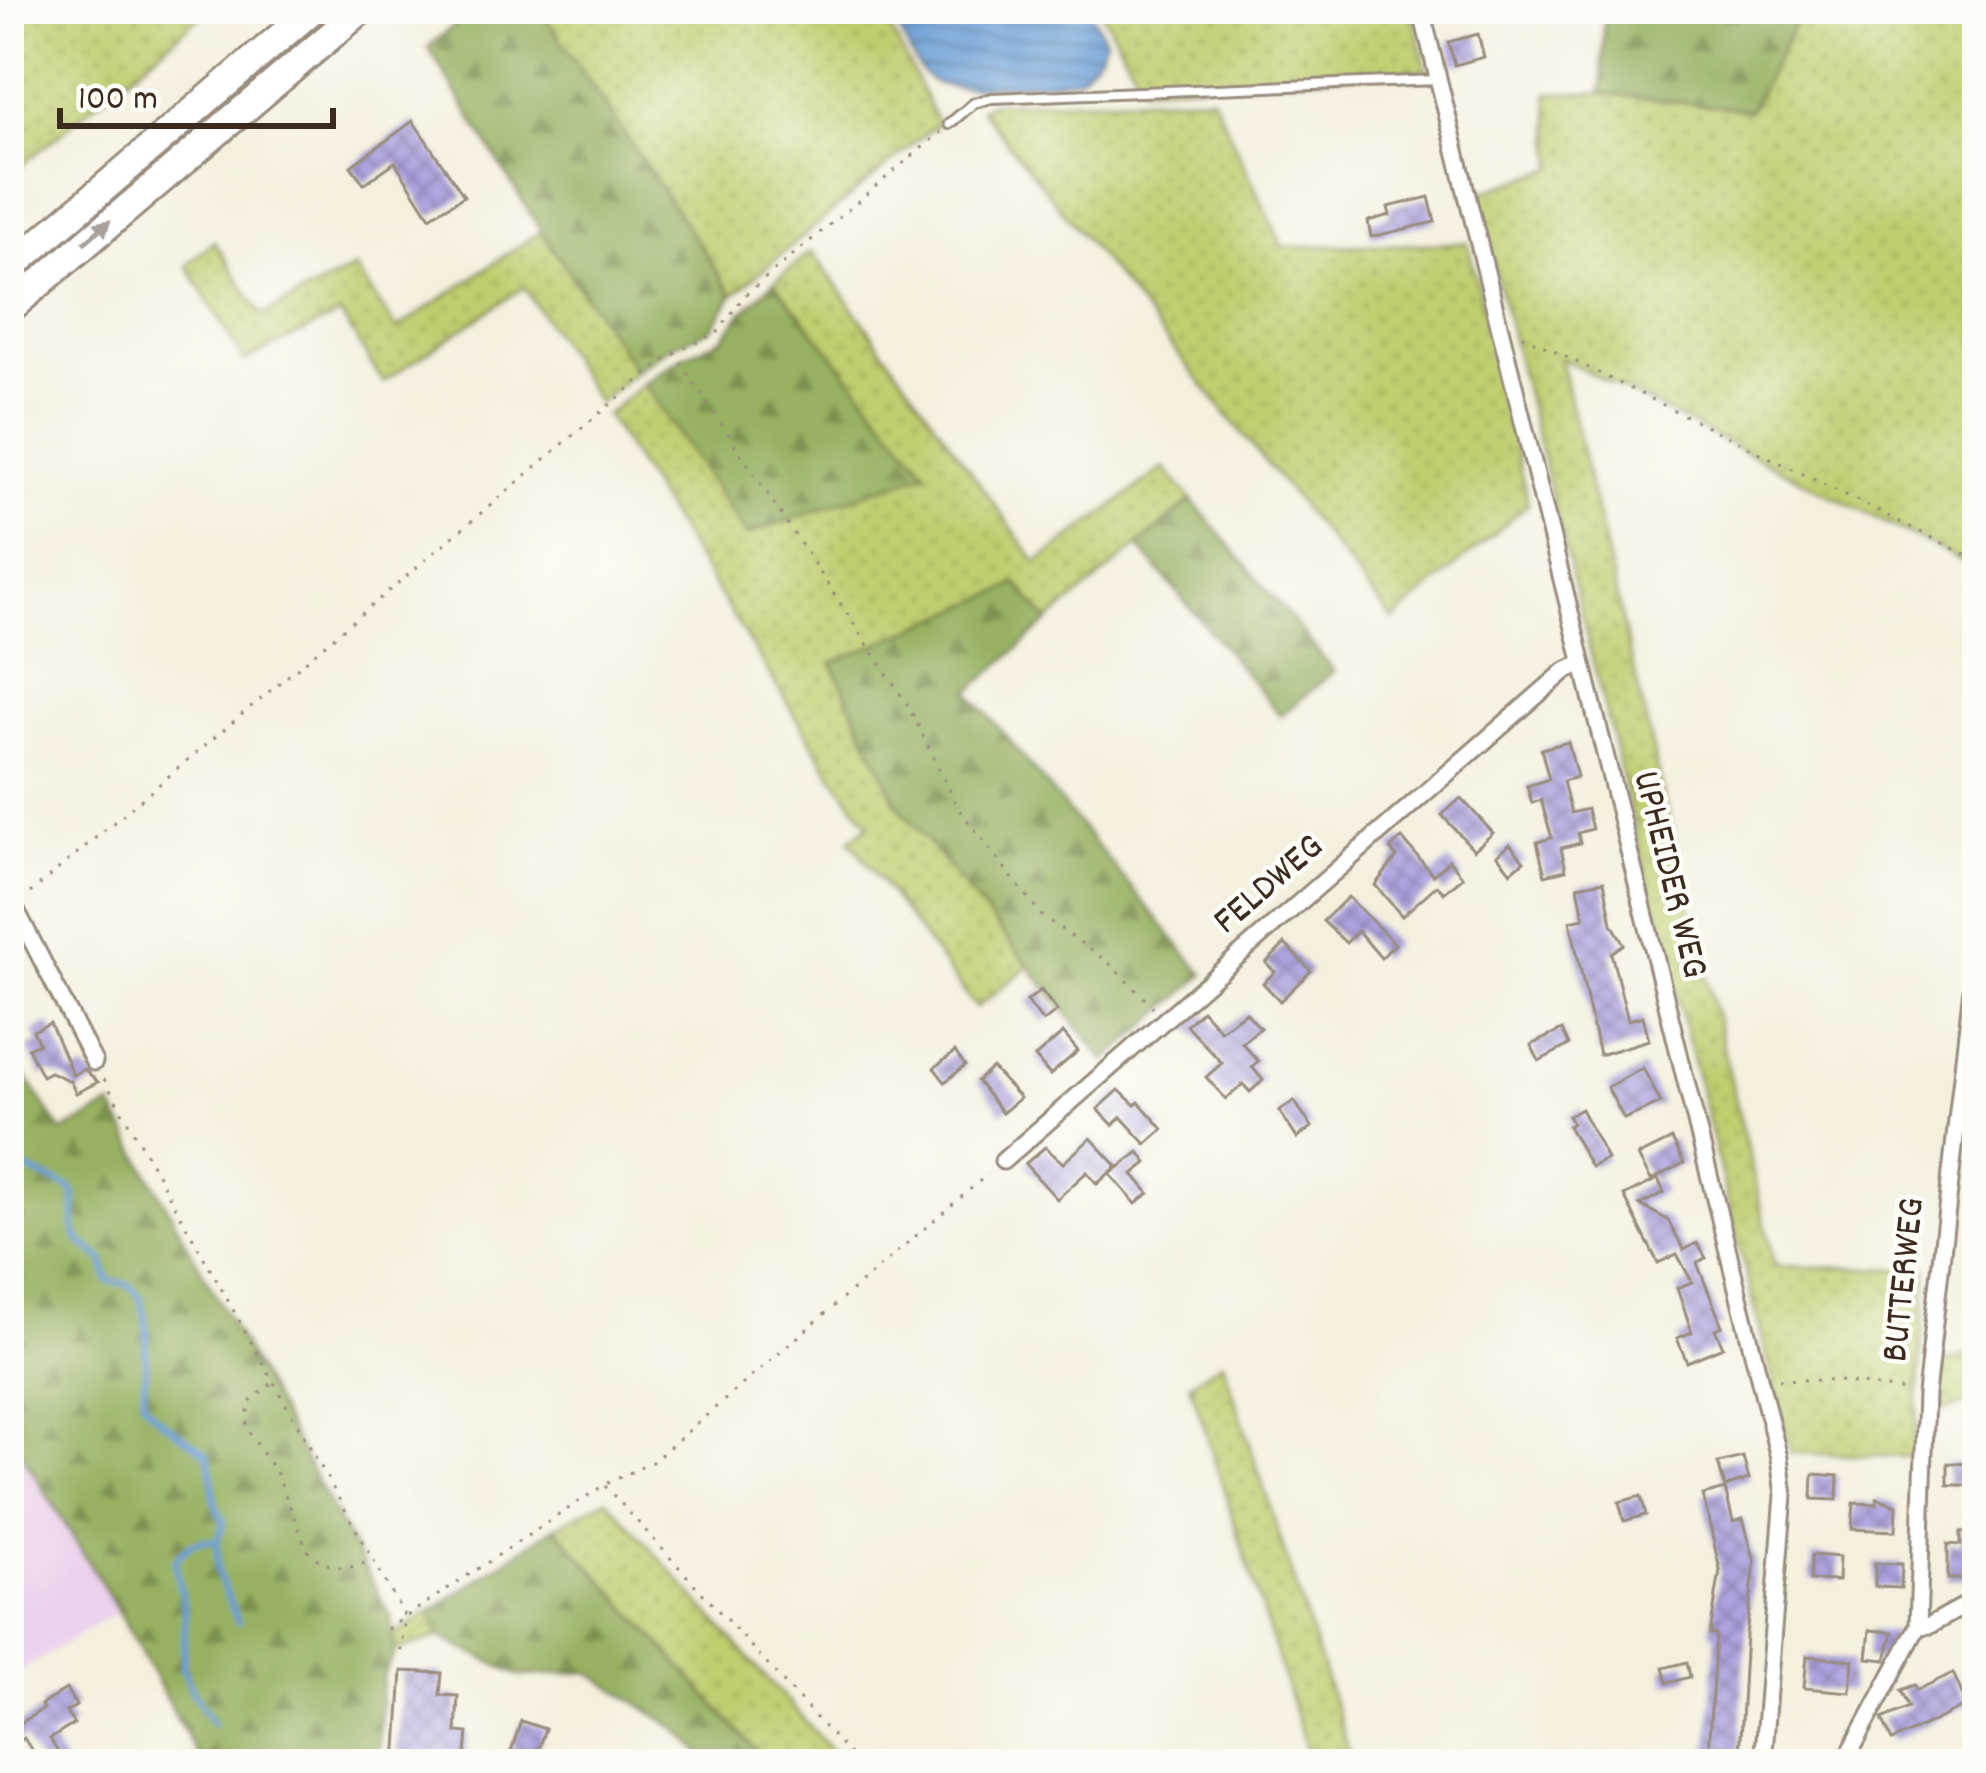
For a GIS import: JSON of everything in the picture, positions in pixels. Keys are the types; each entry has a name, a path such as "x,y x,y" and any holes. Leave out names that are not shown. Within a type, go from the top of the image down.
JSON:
{"highway":[{"path":"9,269 313,9"},
{"path":"9,309 362,9"}],"street":[{"name":"UPHEIDER WEG","path":"1421,9 1760,1379 1784,1495 1762,1764"},
{"name":"FELDWEG","path":"1003,1161 1565,671 1581,664"},
{"path":"12,901 94,1062"},
{"name":"BUTTERWEG","path":"1844,1764 1918,1626 1926,1394 1977,944"},
{"path":"1918,1626 1930,1625 1977,1599"}],"lane":[{"path":"950,124 974,103 992,98 1438,80"}],"path":[{"path":"12,901 674,353 718,332 744,296 950,124"},
{"path":"1500,324 1977,560"},
{"path":"674,353 909,707 958,808 1042,916 1108,962 1167,1021"},
{"path":"94,1062 405,1616 400,1657"},
{"path":"387,1629 604,1485 652,1462 1003,1161"},
{"path":"1760,1379 1840,1381 1926,1394"},
{"path":"273,1383 249,1402 246,1428 278,1474 307,1550 316,1560 341,1568 370,1560"},
{"path":"604,1485 858,1764"}],"shaded area":[{"path":"9,1433 118,1610 9,1679"}],"green space":[{"path":"9,9 209,9 9,176"},
{"path":"474,9 540,9 733,295 712,328 671,346 636,371 541,231 428,47"},
{"path":"540,9 881,9 938,123 733,295"},
{"path":"1100,9 1412,9 1427,70 1143,87"},
{"path":"1604,9 1802,9 1750,110 1602,93"},
{"path":"1802,9 1977,9 1977,569 1560,358 1775,1266 1927,1270 1914,1457 1791,1453 1476,194 1555,168 1548,93 1602,93 1750,110"},
{"path":"1212,96 1283,247 1468,243 1528,504 1393,620 980,109 990,103"},
{"path":"541,231 636,371 598,403 524,287 383,382 340,314 244,361 187,265 214,241 262,315 355,268 397,329"},
{"path":"812,251 1037,563 1164,468 1192,500 1048,622 1017,585 898,805 1029,966 976,1008 850,840 869,825 606,415 644,383 746,535 926,472 774,282"},
{"path":"774,282 927,472 746,535 644,383 684,356 723,338"},
{"path":"1192,500 1334,671 1281,716 1138,546"},
{"path":"1018,584 1048,622 969,692 1204,975 1106,1061 898,805 832,663"},
{"path":"9,1052 62,1132 112,1106 391,1617 395,1651 382,1679 378,1764 202,1764 118,1610 9,1433"},
{"path":"1977,1352 1977,1410 1972,1403 1933,1413 1936,1364"},
{"path":"1223,1361 1353,1764 1311,1764 1190,1383"},
{"path":"607,1499 843,1764 768,1764 555,1527"},
{"path":"555,1527 768,1764 712,1764 676,1728 589,1672 520,1676 440,1637 430,1612"},
{"path":"430,1612 440,1637 395,1651 393,1635"}],"water":[{"path":"890,9 1090,9 1105,39 1100,54 1079,77 1005,86 946,86 920,70"}],"building":[{"path":"1478,34 1484,57 1455,65 1448,42"},
{"path":"413,121 464,196 430,217 395,162 364,184 351,166"},
{"path":"1429,197 1435,222 1371,237 1368,221 1390,215 1388,207"},
{"path":"1568,742 1577,777 1563,781 1571,813 1587,809 1592,829 1578,833 1580,843 1561,848 1566,870 1545,875 1537,842 1552,838 1541,800 1532,803 1527,786 1549,779 1541,749"},
{"path":"1461,798 1493,833 1474,850 1442,815"},
{"path":"1402,838 1433,875 1449,860 1463,877 1444,893 1437,885 1402,916 1375,885 1397,857 1390,849"},
{"path":"1510,844 1524,861 1511,872 1497,855"},
{"path":"1604,881 1612,924 1624,944 1611,953 1628,1020 1643,1016 1649,1040 1599,1055 1570,921 1584,918 1578,886"},
{"path":"1348,897 1395,944 1381,958 1358,931 1346,943 1323,921"},
{"path":"1285,944 1311,971 1280,1001 1263,983 1275,972 1266,963"},
{"path":"1041,990 1057,1011 1043,1022 1027,1001"},
{"path":"1202,1010 1220,1030 1246,1012 1260,1028 1242,1043 1258,1061 1252,1067 1263,1080 1250,1092 1243,1084 1226,1099 1206,1077 1222,1063 1186,1025"},
{"path":"50,1023 73,1075 84,1069 98,1082 76,1093 70,1081 50,1072 42,1076 28,1048 39,1043 33,1031"},
{"path":"1562,1030 1569,1045 1539,1061 1531,1045"},
{"path":"1063,1033 1078,1051 1050,1075 1035,1057"},
{"path":"955,1052 965,1066 945,1082 934,1068"},
{"path":"992,1068 1020,1098 1002,1113 977,1081"},
{"path":"1643,1068 1661,1103 1624,1119 1607,1087"},
{"path":"1119,1090 1135,1105 1139,1102 1163,1129 1146,1144 1121,1117 1113,1125 1098,1109"},
{"path":"1294,1101 1312,1127 1297,1138 1279,1111"},
{"path":"1581,1109 1607,1159 1591,1167 1568,1126 1572,1123 1568,1116"},
{"path":"1091,1138 1117,1166 1097,1184 1087,1172 1057,1199 1025,1164 1045,1147 1063,1163"},
{"path":"1672,1139 1684,1163 1651,1180 1638,1156"},
{"path":"1139,1152 1147,1163 1133,1174 1149,1193 1136,1204 1110,1174"},
{"path":"1658,1179 1664,1192 1640,1205 1668,1220 1684,1250 1697,1243 1706,1258 1697,1263 1722,1326 1715,1329 1723,1347 1687,1362 1677,1338 1692,1332 1677,1288 1692,1282 1677,1254 1658,1263 1624,1196"},
{"path":"1743,1457 1749,1479 1725,1487 1718,1463"},
{"path":"1948,1463 1972,1464 1971,1485 1948,1485"},
{"path":"1813,1474 1838,1476 1837,1500 1812,1499"},
{"path":"1725,1489 1733,1522 1743,1519 1755,1562 1739,1755 1708,1752 1716,1635 1710,1634 1720,1570 1703,1495"},
{"path":"1641,1496 1646,1515 1624,1521 1619,1502"},
{"path":"1877,1498 1897,1505 1896,1531 1852,1529 1854,1503 1877,1504"},
{"path":"1961,1532 1977,1533 1975,1579 1948,1579 1948,1544 1961,1545"},
{"path":"1812,1555 1839,1557 1838,1581 1810,1580"},
{"path":"1875,1563 1902,1564 1901,1588 1875,1587"},
{"path":"1870,1630 1893,1632 1886,1660 1867,1658"},
{"path":"1807,1656 1853,1660 1850,1692 1804,1688"},
{"path":"1687,1662 1690,1677 1667,1683 1663,1668"},
{"path":"402,1671 442,1673 440,1695 458,1696 456,1732 468,1733 465,1764 396,1764"},
{"path":"1953,1673 1967,1705 1892,1741 1882,1719 1909,1707 1901,1690 1915,1685 1917,1690"},
{"path":"66,1689 76,1706 66,1712 74,1724 50,1739 65,1764 40,1764 24,1738 9,1748 9,1730"},
{"path":"521,1721 545,1729 533,1764 507,1764"}],"waterway":[{"path":"9,1163 75,1194 78,1238 103,1260 108,1281 128,1285 143,1306 143,1402 206,1453 224,1521 217,1541 218,1574 238,1622"},
{"path":"213,1723 183,1668 185,1614 175,1562 193,1544 217,1541"}]}
